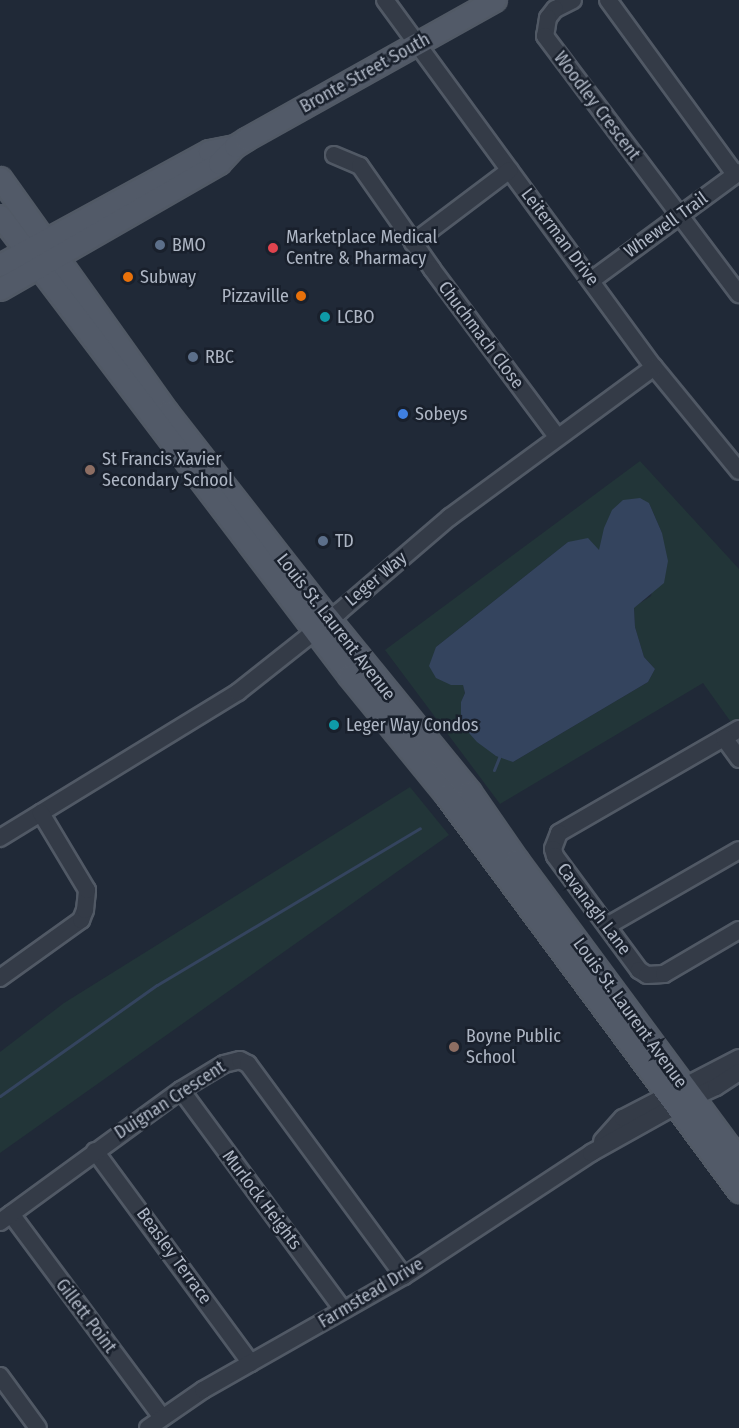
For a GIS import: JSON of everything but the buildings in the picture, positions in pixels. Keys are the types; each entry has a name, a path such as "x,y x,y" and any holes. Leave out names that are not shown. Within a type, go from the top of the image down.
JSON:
{"main road":[{"name":"Bronte Street South","path":"0,289 31,259 209,151 235,146 495,0"},
{"name":"Louis St. Laurent Avenue","path":"0,178 322,625"},
{"name":"Louis St. Laurent Avenue","path":"0,216 31,259 322,625 470,792 681,1096 739,1191"},
{"name":"Bronte Street South","path":"0,265 31,259"},
{"name":"Louis St. Laurent Avenue","path":"681,1096 739,1160"}],"street":[{"name":"Leiterman Drive","path":"385,0 654,367 739,471"},
{"name":"Woodley Crescent","path":"573,0 555,9 548,18 545,36 679,215"},
{"path":"608,0 737,173"},
{"name":"Chuchmach Close","path":"334,154 360,166 413,243 557,437"},
{"path":"413,243 510,170"},
{"name":"Whewell Trail","path":"592,280 737,173"},
{"path":"679,215 739,294"},
{"name":"Leger Way","path":"0,838 238,692 322,625 450,517 654,367"},
{"name":"Cavanagh Lane","path":"739,729 559,833 554,841 555,856 639,970 655,977 739,930"},
{"path":"724,738 739,759"},
{"path":"0,978 81,920 85,910 87,890 41,813"},
{"path":"607,926 739,850"},
{"name":"Farmstead Drive","path":"148,1428 251,1364 404,1276 739,1058"},
{"name":"Duignan Crescent","path":"5,1218 181,1090 224,1064 240,1060 248,1064 404,1276"},
{"name":"Farmstead Drive","path":"681,1096 716,1087 739,1072"},
{"name":"Murlock Heights","path":"181,1090 343,1311"},
{"name":"Beasley Terrace","path":"95,1151 251,1364"},
{"name":"Gillett Point","path":"5,1218 162,1418"},
{"path":"0,1376 38,1428"}],"green space":[{"path":"640,461 739,569 739,720 733,725 703,683 500,804 385,650","holes":["649,503 662,533 651,596 634,607 635,627 644,657 655,669 648,682 513,762 461,703 465,693 463,684 436,647 568,542 599,551"]},
{"path":"410,787 449,835 0,1153 0,1052 64,1003"}],"water":[{"path":"640,498 649,503 662,533 668,561 664,583 634,608 635,627 644,657 655,669 648,682 513,762 496,756 477,742 461,724 461,702 465,693 463,685 451,685 436,678 429,666 436,647 568,542 588,538 599,550 604,528 612,510 623,500"}],"waterway":[{"path":"494,770 500,755"},
{"path":"0,1096 157,985 420,828"}],"place":[{"name":"BMO","path":"160,245"},
{"name":"Marketplace Medical Centre & Pharmacy","path":"273,248"},
{"name":"Subway","path":"128,277"},
{"name":"Pizzaville","path":"301,296"},
{"name":"LCBO","path":"325,317"},
{"name":"RBC","path":"193,357"},
{"name":"Sobeys","path":"403,414"},
{"name":"St Francis Xavier Secondary School","path":"90,470"},
{"name":"TD","path":"323,541"},
{"name":"Leger Way Condos","path":"334,725"},
{"name":"Boyne Public School","path":"454,1047"}]}
